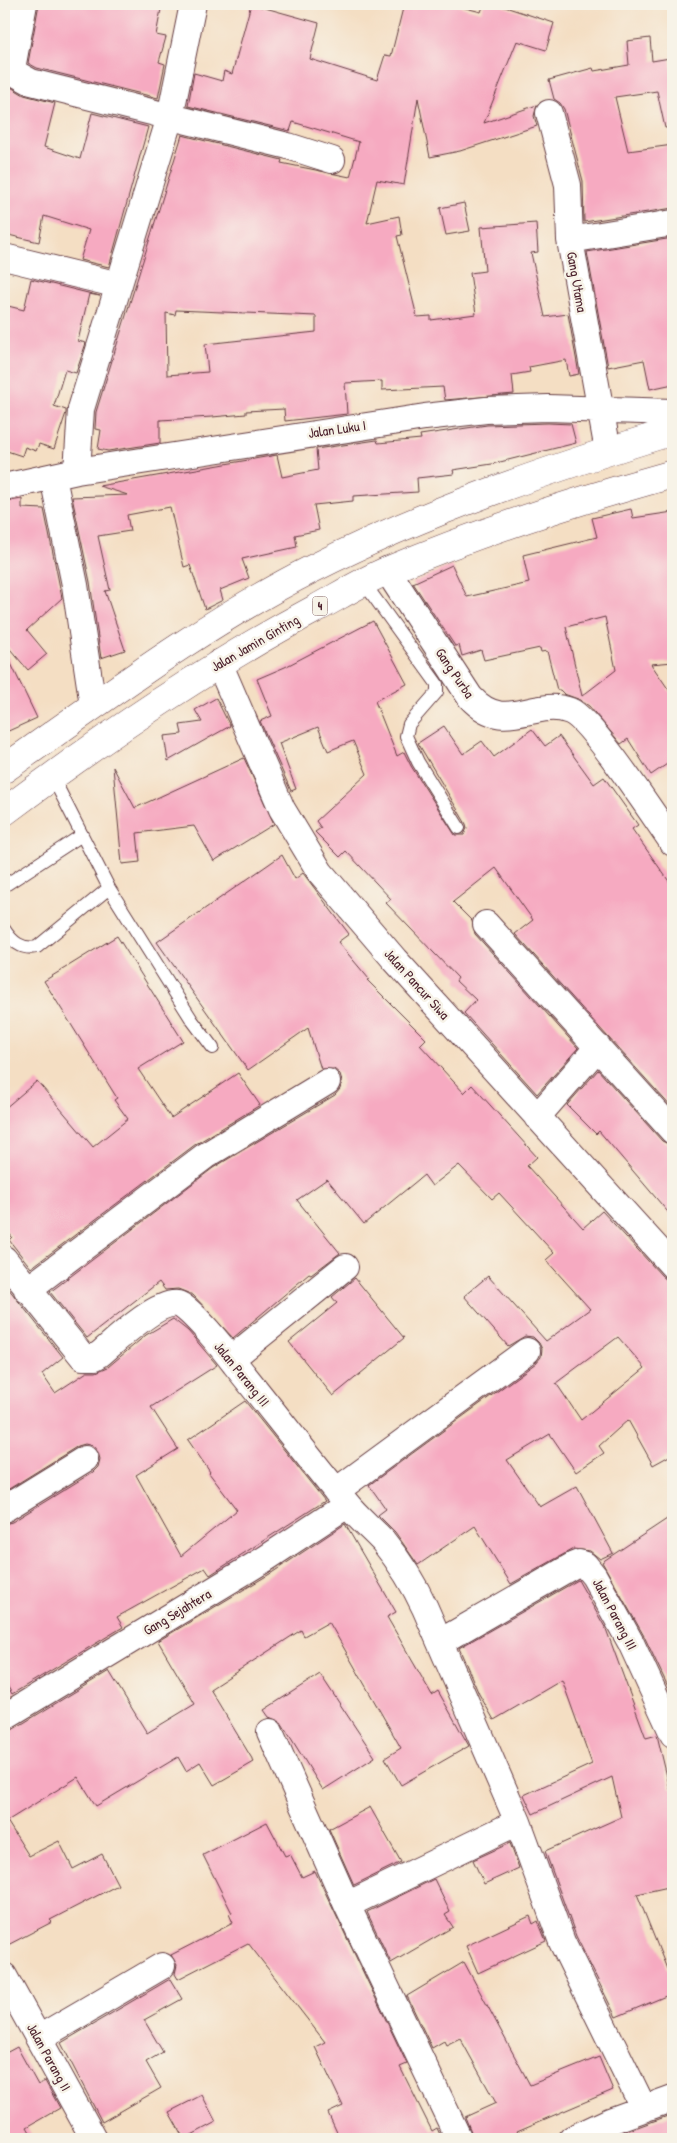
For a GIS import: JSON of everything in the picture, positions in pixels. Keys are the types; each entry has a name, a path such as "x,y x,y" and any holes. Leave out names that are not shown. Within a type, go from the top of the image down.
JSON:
{"highway":[{"path":"4,769 221,620 312,569 411,524 608,451 673,431"},
{"name":"Jalan Jamin Ginting","path":"4,812 52,776 219,663 376,576 480,535 673,474"}],"street":[{"path":"24,4 12,68 15,73 31,82 288,146 332,160"},
{"path":"94,706 74,586 65,474 81,409 170,118 193,4"},
{"name":"Gang Utama","path":"549,113 568,185 570,240 608,451"},
{"path":"570,240 673,223"},
{"path":"4,257 119,286"},
{"name":"Jalan Luku I","path":"4,487 65,474 425,416 486,410 673,412"},
{"name":"Gang Purba","path":"376,576 479,707 506,715 558,707 572,712 583,720 673,843"},
{"name":"Jalan Pancur Siwa","path":"219,663 282,809 320,872 395,960 673,1266"},
{"path":"486,924 673,1130"},
{"path":"537,1117 598,1047"},
{"path":"27,1290 205,1156 327,1082"},
{"name":"Jalan Parang III","path":"4,1259 27,1290 83,1357 95,1357 163,1306 177,1303 188,1309 231,1359 342,1498 382,1540 412,1581 441,1646 574,1565 585,1565 594,1576 631,1643 673,1734"},
{"path":"231,1359 345,1267"},
{"name":"Gang Sejahtera","path":"4,1716 266,1559 527,1351"},
{"path":"4,1509 85,1458"},
{"path":"441,1646 518,1822 562,1942 644,2109"},
{"path":"270,1732 346,1905 459,2139"},
{"path":"346,1905 518,1822"},
{"path":"39,2038 162,1966"},
{"name":"Jalan Parang II","path":"4,1976 94,2139"},
{"path":"572,2139 614,2130 644,2109 673,2098"}],"lane":[{"path":"376,576 437,684 437,692 410,724 406,736 418,762 459,828"},
{"path":"52,776 109,888 192,1020 213,1048"},
{"path":"4,886 82,835"},
{"path":"4,929 15,943 29,948 37,946 109,888"}],"building":[{"path":"39,4 162,4 156,35 166,37 159,62 165,64 158,98 37,68 28,63"},
{"path":"251,4 319,23 310,59 377,80 385,55 391,56 404,4 450,4 481,12 484,4 496,4 554,23 546,50 517,41 484,123 537,105 534,116 537,126 460,151 430,157 418,98 404,185 377,180 367,223 399,216 402,235 397,236 417,317 431,316 431,320 476,314 470,273 485,271 481,227 536,223 538,252 531,253 545,317 568,314 579,374 569,376 566,360 529,367 530,372 512,375 514,394 445,400 443,387 382,390 382,381 345,383 347,414 285,421 284,409 246,411 246,414 160,420 160,443 108,451 98,449 101,430 95,429 96,412 182,135 282,160 281,163 350,177 359,142 293,122 290,131 188,106 194,73 222,81 224,71 232,74","holes":["176,310 316,316 316,332 205,344 208,372 167,375 166,313 175,315"]},
{"path":"650,38 652,61 670,58 673,78 673,127 665,128 657,91 615,97 628,151 673,145 673,208 584,222 583,181 564,109 554,99 549,80 593,68 594,71 629,65 627,41"},
{"path":"4,83 24,95 55,103 44,147 80,159 92,113 148,127 109,267 80,260 89,230 44,216 39,242 4,234"},
{"path":"464,203 470,231 446,235 440,208"},
{"path":"673,238 673,384 650,389 644,360 608,367 587,252"},
{"path":"31,279 100,296 89,294 78,341 86,343 76,373 65,370 54,406 66,410 66,413 54,449 39,444 36,451 25,447 22,456 4,450 4,305 24,310"},
{"path":"571,424 576,443 492,464 453,470 454,474 417,478 418,492 353,496 353,501 314,505 319,530 295,535 297,547 242,559 249,578 220,590 223,600 205,609 190,565 184,567 170,507 127,515 130,531 98,536 110,590 105,591 125,650 101,658 90,582 72,497 128,495 99,486 277,455 282,477 318,470 316,449 377,440 378,443 421,439 420,435 487,425"},
{"path":"22,499 22,508 44,509 62,598 27,630 47,654 28,670 4,642 4,502"},
{"path":"631,509 633,518 673,512 673,662 651,664 673,696 673,760 651,775 628,739 621,744 589,706 557,690 547,651 541,652 540,648 484,660 481,650 462,656 459,645 455,646 413,583 452,565 467,597 529,583 523,555 597,537 592,518","holes":["605,617 616,670 582,696 566,627"]},
{"path":"373,621 407,684 375,701 397,756 404,752 455,835 464,835 467,828 466,824 418,743 444,726 463,754 482,741 494,757 532,729 545,746 559,736 594,784 604,777 638,825 632,829 673,887 673,1109 515,934 533,920 496,868 453,902 472,921 475,934 578,1048 537,1094 464,1013 476,1000 456,981 458,978 386,903 391,899 346,851 340,857 315,832 321,828 316,821 367,774 353,741 328,751 318,727 279,743 296,789 291,791 260,721 272,716 257,679 285,667"},
{"path":"4,649 37,718 4,733"},
{"path":"216,698 230,726 168,761 164,736 182,734 180,725 202,722 195,710"},
{"path":"244,758 274,824 214,861 194,826 137,833 140,862 122,864 113,767 135,808"},
{"path":"282,855 295,879 303,873 349,934 338,942 369,979 367,980 426,1039 420,1045 464,1093 472,1085 537,1157 527,1166 583,1228 602,1211 662,1276 673,1285 673,1454 653,1465 628,1420 599,1446 604,1453 576,1472 550,1434 507,1460 540,1507 577,1486 613,1553 600,1559 590,1551 573,1549 511,1584 475,1526 418,1565 395,1532 378,1515 386,1509 369,1485 536,1363 541,1357 542,1349 533,1337 525,1336 508,1346 464,1296 488,1276 546,1341 590,1309 546,1260 554,1253 499,1193 492,1199 459,1165 432,1186 424,1175 364,1224 327,1179 297,1200 340,1253 311,1275 309,1274 233,1338 193,1295 178,1289 165,1290 159,1282 87,1338 50,1292 213,1168 335,1095 340,1089 342,1081 340,1074 334,1069 321,1069 308,1028 248,1070 157,942","holes":["618,1337 645,1368 581,1420 556,1383"]},
{"path":"117,936 183,1041 138,1069 171,1118 238,1073 260,1105 196,1144 31,1268 9,1240 12,1237 4,1227 4,1109 37,1081 93,1147 128,1119 114,1100 117,1098 44,981"},
{"path":"598,1070 662,1141 673,1146 673,1218 599,1131 596,1134 567,1105"},
{"path":"355,1278 404,1338 333,1396 289,1342 337,1303 332,1297"},
{"path":"4,1283 63,1357 42,1374 55,1393 87,1372 96,1372 108,1367 146,1335 173,1319 188,1331 217,1365 151,1407 178,1449 136,1475 181,1556 237,1510 209,1473 188,1440 245,1401 325,1501 210,1575 205,1568 117,1617 123,1627 12,1694 4,1680 4,1524 12,1522 93,1472 98,1467 100,1459 98,1452 93,1446 85,1444 78,1446 4,1492"},
{"path":"673,1515 673,1697 644,1636 602,1562"},
{"path":"345,1524 396,1612 387,1617 432,1695 438,1691 469,1746 401,1785 385,1758 401,1748 329,1622 304,1636 301,1630 210,1689 254,1762 214,1785 200,1762 186,1771 178,1757 96,1806 78,1777 7,1821 29,1856 59,1841 73,1869 102,1854 118,1885 50,1920 52,1922 4,1947 4,1732 12,1730 109,1671 147,1733 195,1704 158,1641 273,1572"},
{"path":"578,1580 606,1629 646,1738 657,1735 670,1789 673,1788 673,1886 637,1894 667,1969 673,1966 673,1993 616,2017 576,1936 545,1851 621,1817 612,1777 533,1814 524,1795 592,1764 562,1680 494,1720 479,1694 459,1648"},
{"path":"320,1674 375,1757 323,1790 281,1722 269,1717 264,1710"},
{"path":"370,1807 401,1862 354,1885 329,1829"},
{"path":"267,1822 285,1856 290,1854 302,1877 315,1871 407,2064 400,2067 432,2131 437,2128 442,2139 340,2139 328,2113 343,2106 315,2047 325,2042 248,1943 178,1979 175,1974 177,1965 171,1955 233,1923 229,1914 232,1913 203,1855"},
{"path":"510,1843 519,1868 484,1884 473,1860"},
{"path":"434,1879 450,1912 445,1915 453,1927 391,1963 367,1912"},
{"path":"530,1916 533,1924 538,1921 546,1941 478,1973 466,1946"},
{"path":"464,1962 530,2085 599,2057 613,2090 517,2131 518,2133 505,2139 474,2139 465,2117 496,2103 460,2038 446,2045 444,2041 432,2048 407,1996"},
{"path":"170,1979 182,1999 144,2020 163,2052 146,2062 161,2088 102,2122 61,2043"},
{"path":"17,2047 38,2085 45,2081 60,2108 27,2127 34,2139 4,2139 4,2054"},
{"path":"202,2095 216,2122 184,2139 169,2112"},
{"path":"673,2114 673,2139 607,2139 616,2135"}]}
